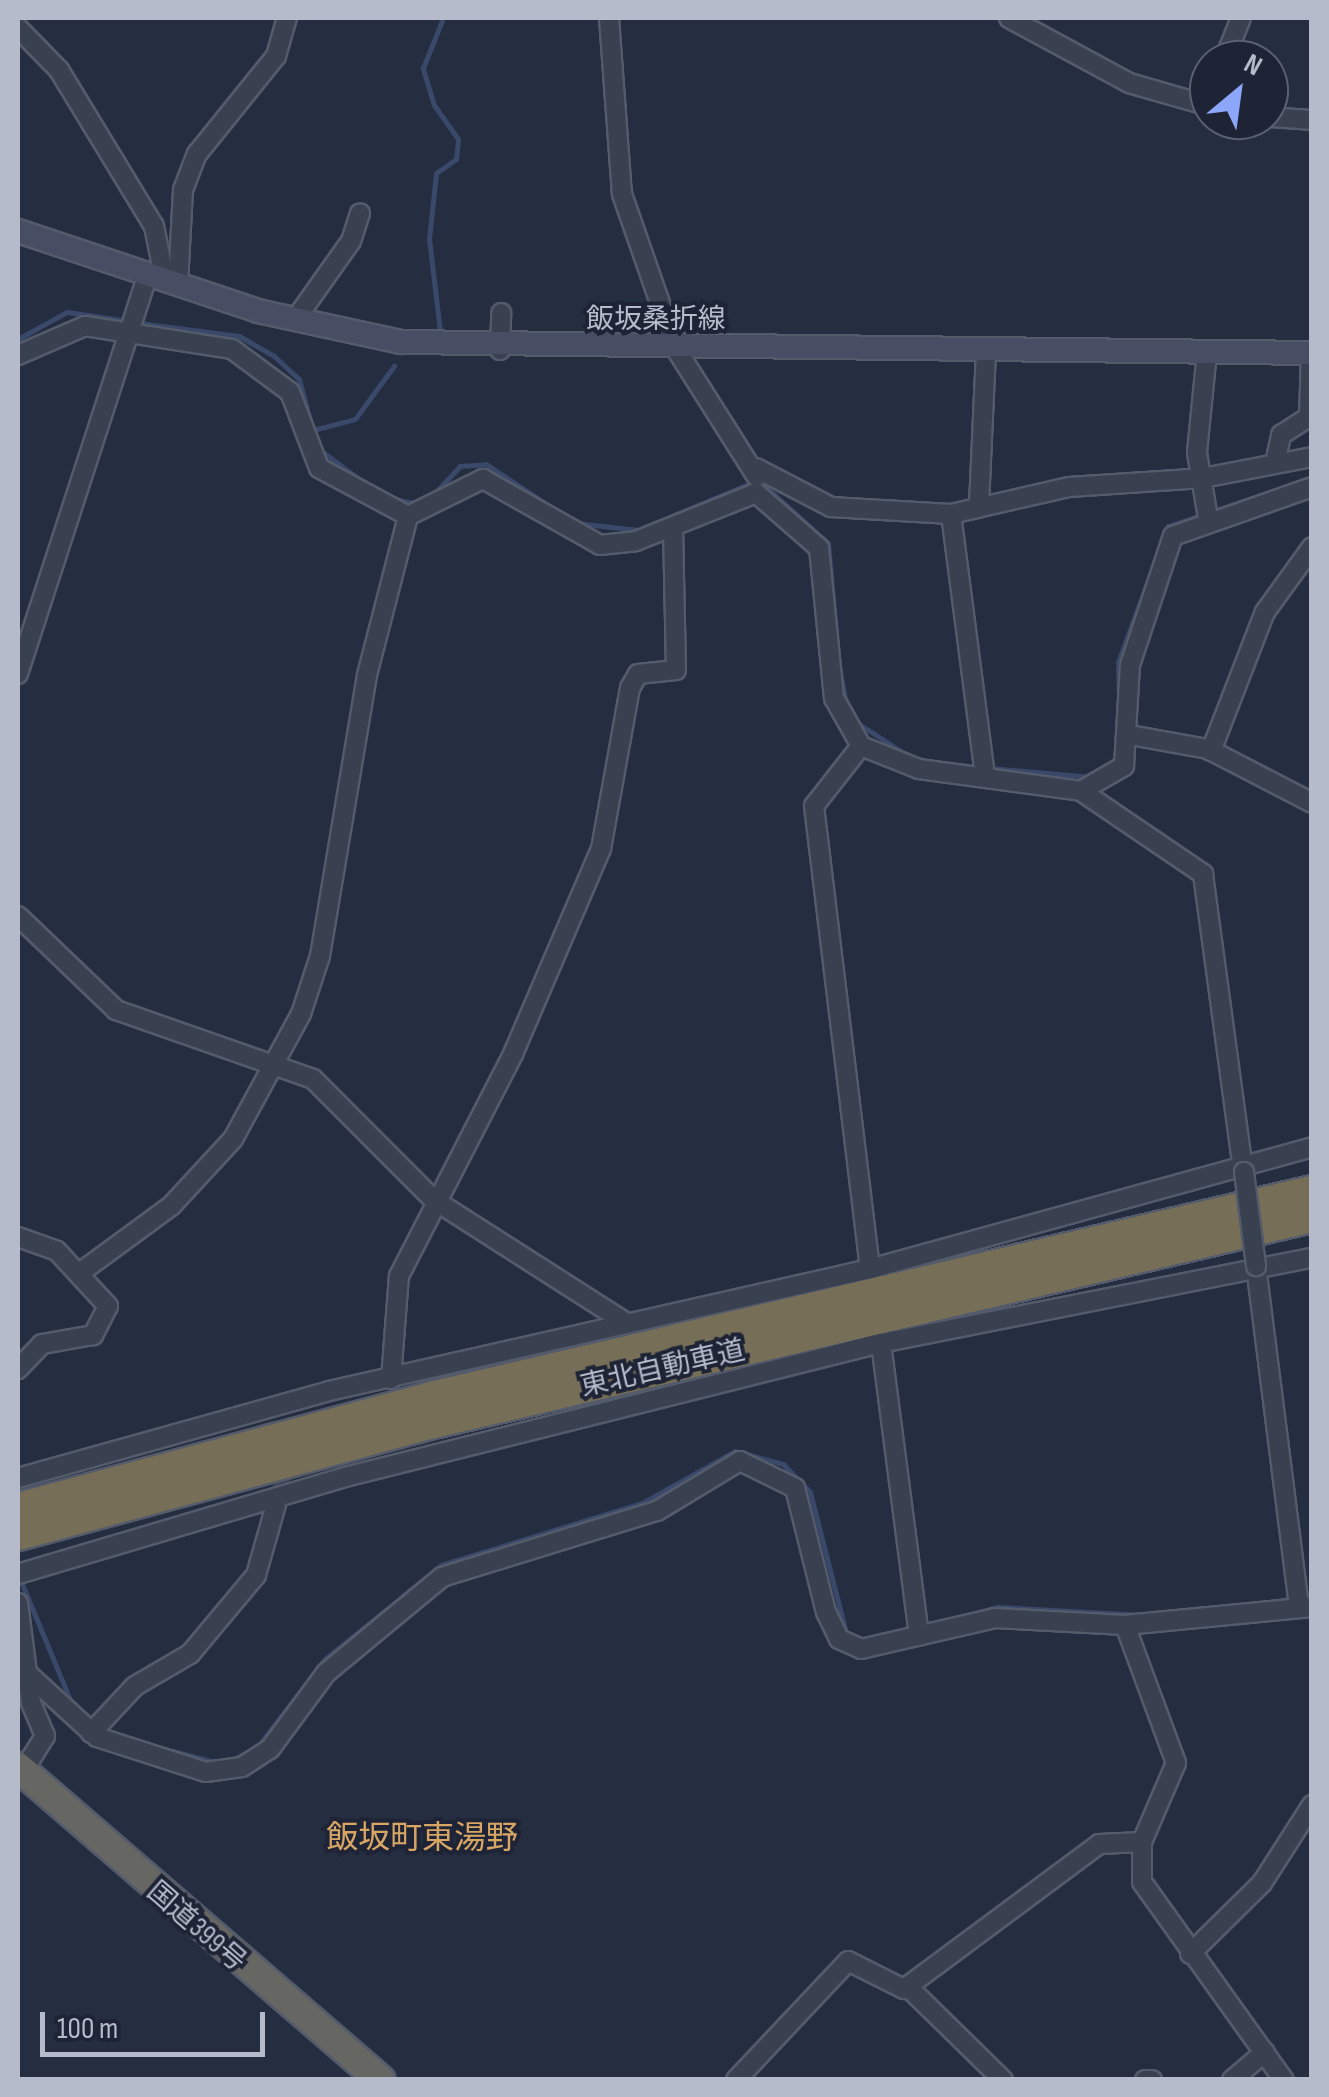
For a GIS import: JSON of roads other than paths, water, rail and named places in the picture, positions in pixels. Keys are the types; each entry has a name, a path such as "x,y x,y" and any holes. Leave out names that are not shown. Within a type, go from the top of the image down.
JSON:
{"highway":[{"name":"東北自動車道","path":"18,1508 431,1397 1312,1191"},
{"name":"東北自動車道","path":"18,1534 438,1422 1312,1217"},
{"name":"国道399号","path":"19,1772 380,2080"}],"main road":[{"name":"飯坂桑折線","path":"18,231 295,320 500,350 1311,353"}],"street":[{"path":"18,674 130,334 163,280 183,190 197,154 276,56 287,18"},
{"path":"29,1675 95,1727 206,1772 242,1767 270,1749 326,1672 442,1577 656,1511 740,1461 795,1488 838,1638 861,1649 918,1629 995,1618 1125,1625 1301,1602 1203,874 1081,791 986,769 908,767 861,746 834,698 819,548 756,481 676,349 618,176 609,18"},
{"path":"1009,18 1129,83 1189,100"},
{"path":"18,28 60,70 154,226 163,280"},
{"path":"295,320 351,241 360,213"},
{"path":"500,350 501,313"},
{"path":"18,356 72,328 232,349 266,366 290,392 318,468 408,516"},
{"path":"979,504 986,352"},
{"path":"1207,352 1203,478 1207,509"},
{"path":"1276,459 1280,435 1308,417 1311,353"},
{"path":"81,1272 202,1173 277,1062 320,956 367,675 408,516 484,479 600,544 672,528 756,481 831,507 951,514 979,504 1069,486 1203,478 1276,459 1312,458"},
{"path":"1081,791 1118,775 1130,735 1130,665 1155,573 1172,536 1207,509 1312,487"},
{"path":"951,514 964,662 986,769"},
{"path":"391,1379 400,1276 434,1200 514,1054 601,849 630,688 638,674 676,670 672,528"},
{"path":"1211,751 1265,612 1312,546"},
{"path":"1130,735 1211,751 1312,803"},
{"path":"861,746 814,806 870,1270"},
{"path":"18,916 116,1010 152,1029 277,1062 313,1079 434,1200 626,1323"},
{"path":"18,1478 391,1379 870,1270 1312,1146"},
{"path":"18,1237 81,1272 108,1306 92,1335 42,1344 18,1369"},
{"path":"20,1573 500,1436 734,1378 882,1343 1312,1258"},
{"path":"882,1343 918,1629"},
{"path":"95,1727 135,1686 190,1654 256,1575 282,1497"},
{"path":"18,1603 29,1675 45,1736 19,1772"},
{"path":"1125,1625 1176,1764 1142,1842 1147,1896 1284,2080"},
{"path":"1190,1954 1262,1883 1312,1806"},
{"path":"908,1987 1099,1844 1142,1842"},
{"path":"742,2077 848,1961 908,1987 1003,2080"},
{"path":"1232,2080 1265,2052"}],"waterway":[{"path":"440,331 429,239 436,173 456,159 458,139 434,105 423,68 443,18"},
{"path":"18,339 67,312 128,321"},
{"path":"139,323 239,336 274,356 299,379 310,421"},
{"path":"313,430 355,419 394,366"},
{"path":"320,450 363,482"},
{"path":"432,496 460,466 486,464 558,512"},
{"path":"1119,706 1118,662 1168,526 1312,478"},
{"path":"576,523 638,530 758,480 828,543 837,644"},
{"path":"390,498 418,504"},
{"path":"839,665 846,704"},
{"path":"856,722 905,754"},
{"path":"924,761 978,767"},
{"path":"989,768 1092,777"},
{"path":"231,1761 259,1745 325,1659 441,1565 644,1502 735,1451 783,1464 810,1492 846,1633"},
{"path":"20,1579 71,1702"},
{"path":"1260,1604 1312,1595"},
{"path":"953,1619 997,1607 1145,1615"},
{"path":"153,1746 215,1762"}],"tunnel":[{"path":"265,1423 283,1486"}],"district":[{"name":"飯坂町東湯野","path":"422,1839"}]}
